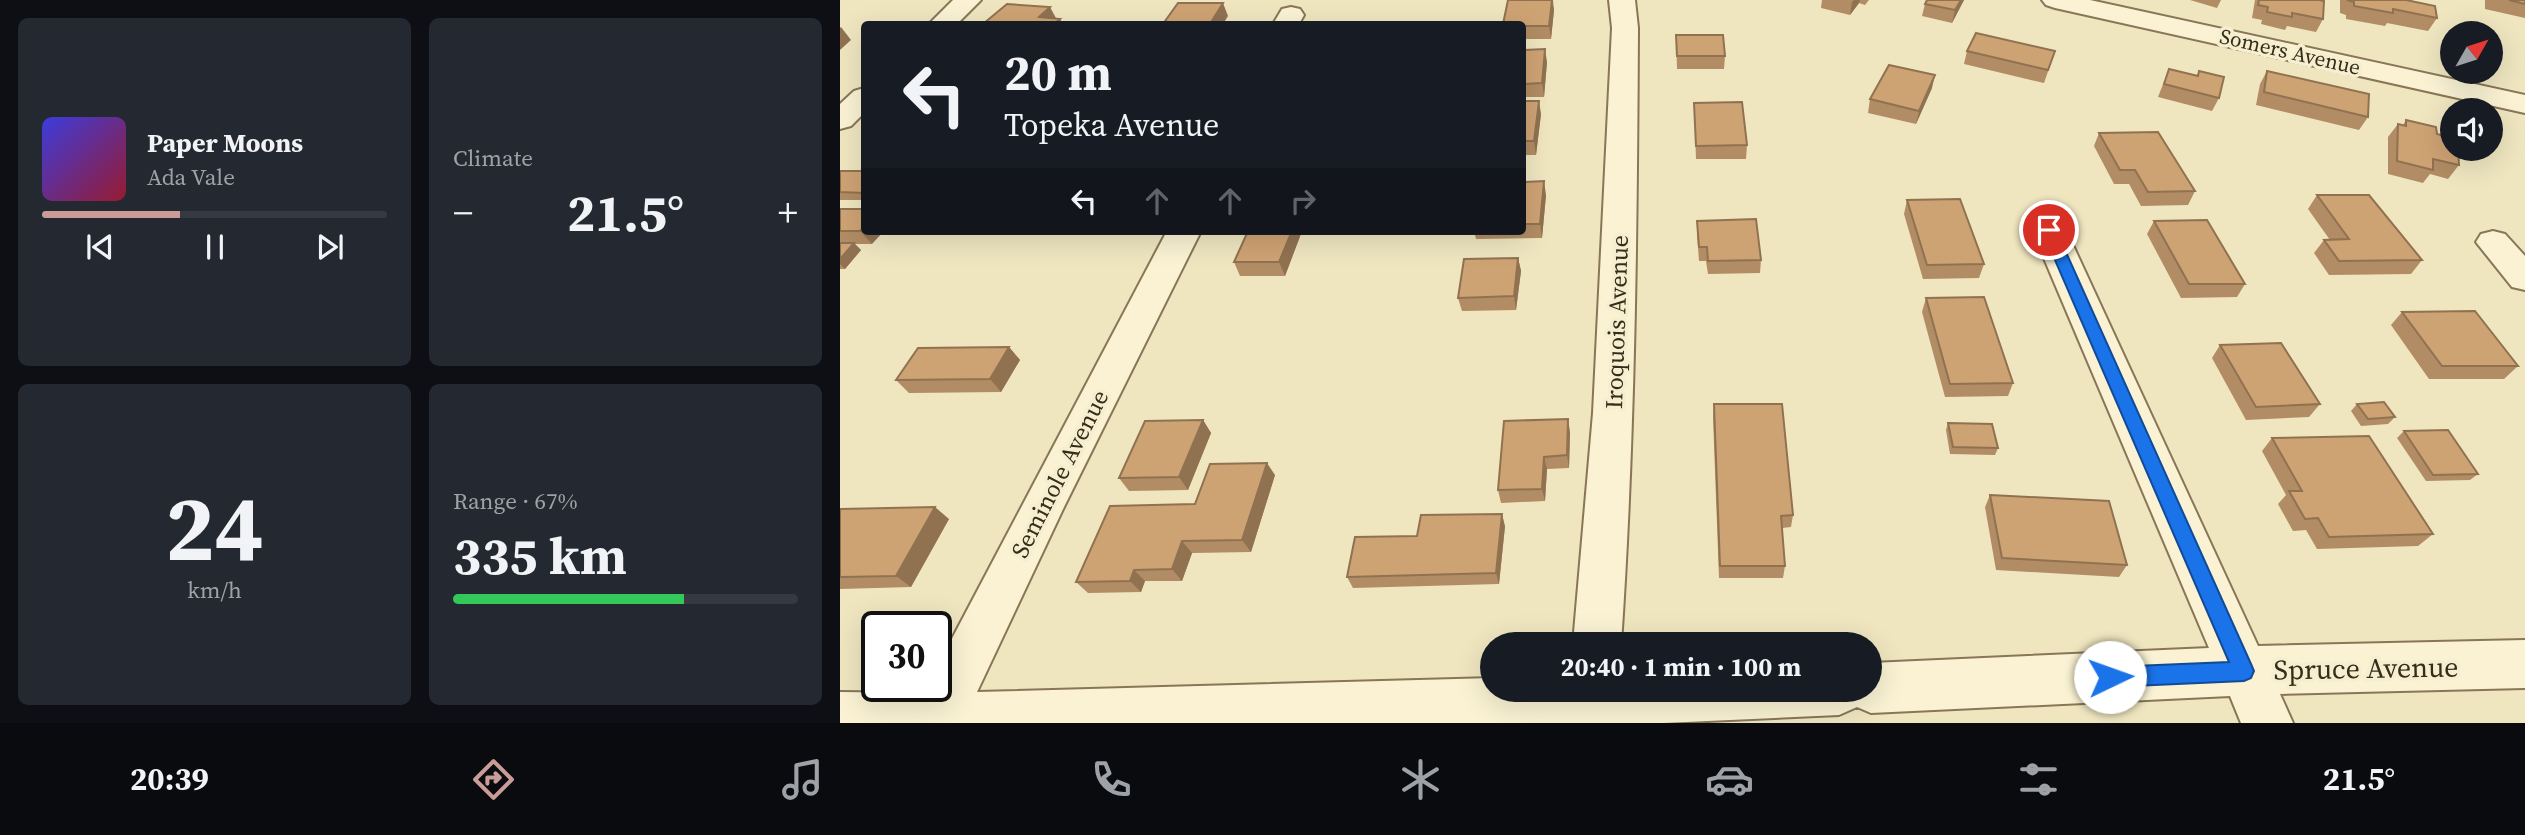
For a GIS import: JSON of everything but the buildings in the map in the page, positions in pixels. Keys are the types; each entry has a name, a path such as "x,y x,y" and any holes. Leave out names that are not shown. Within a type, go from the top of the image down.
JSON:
{"street":[{"path":"945,21 968,0"},
{"name":"Iroquois Avenue","path":"1598,632 1607,532 1618,317 1625,28 1622,0"},
{"name":"Somers Avenue","path":"2055,0 2525,104"},
{"path":"840,120 861,100"},
{"path":"2049,230 2267,723"},
{"name":"Seminole Avenue","path":"938,719 1045,502 1182,235"},
{"path":"2493,242 2525,278"},
{"name":"Spruce Avenue","path":"1882,687 2244,671 2525,664"},
{"path":"840,718 938,719 1480,699"}],"route":[{"path":"2049,230 2244,671 2110,677"}]}
